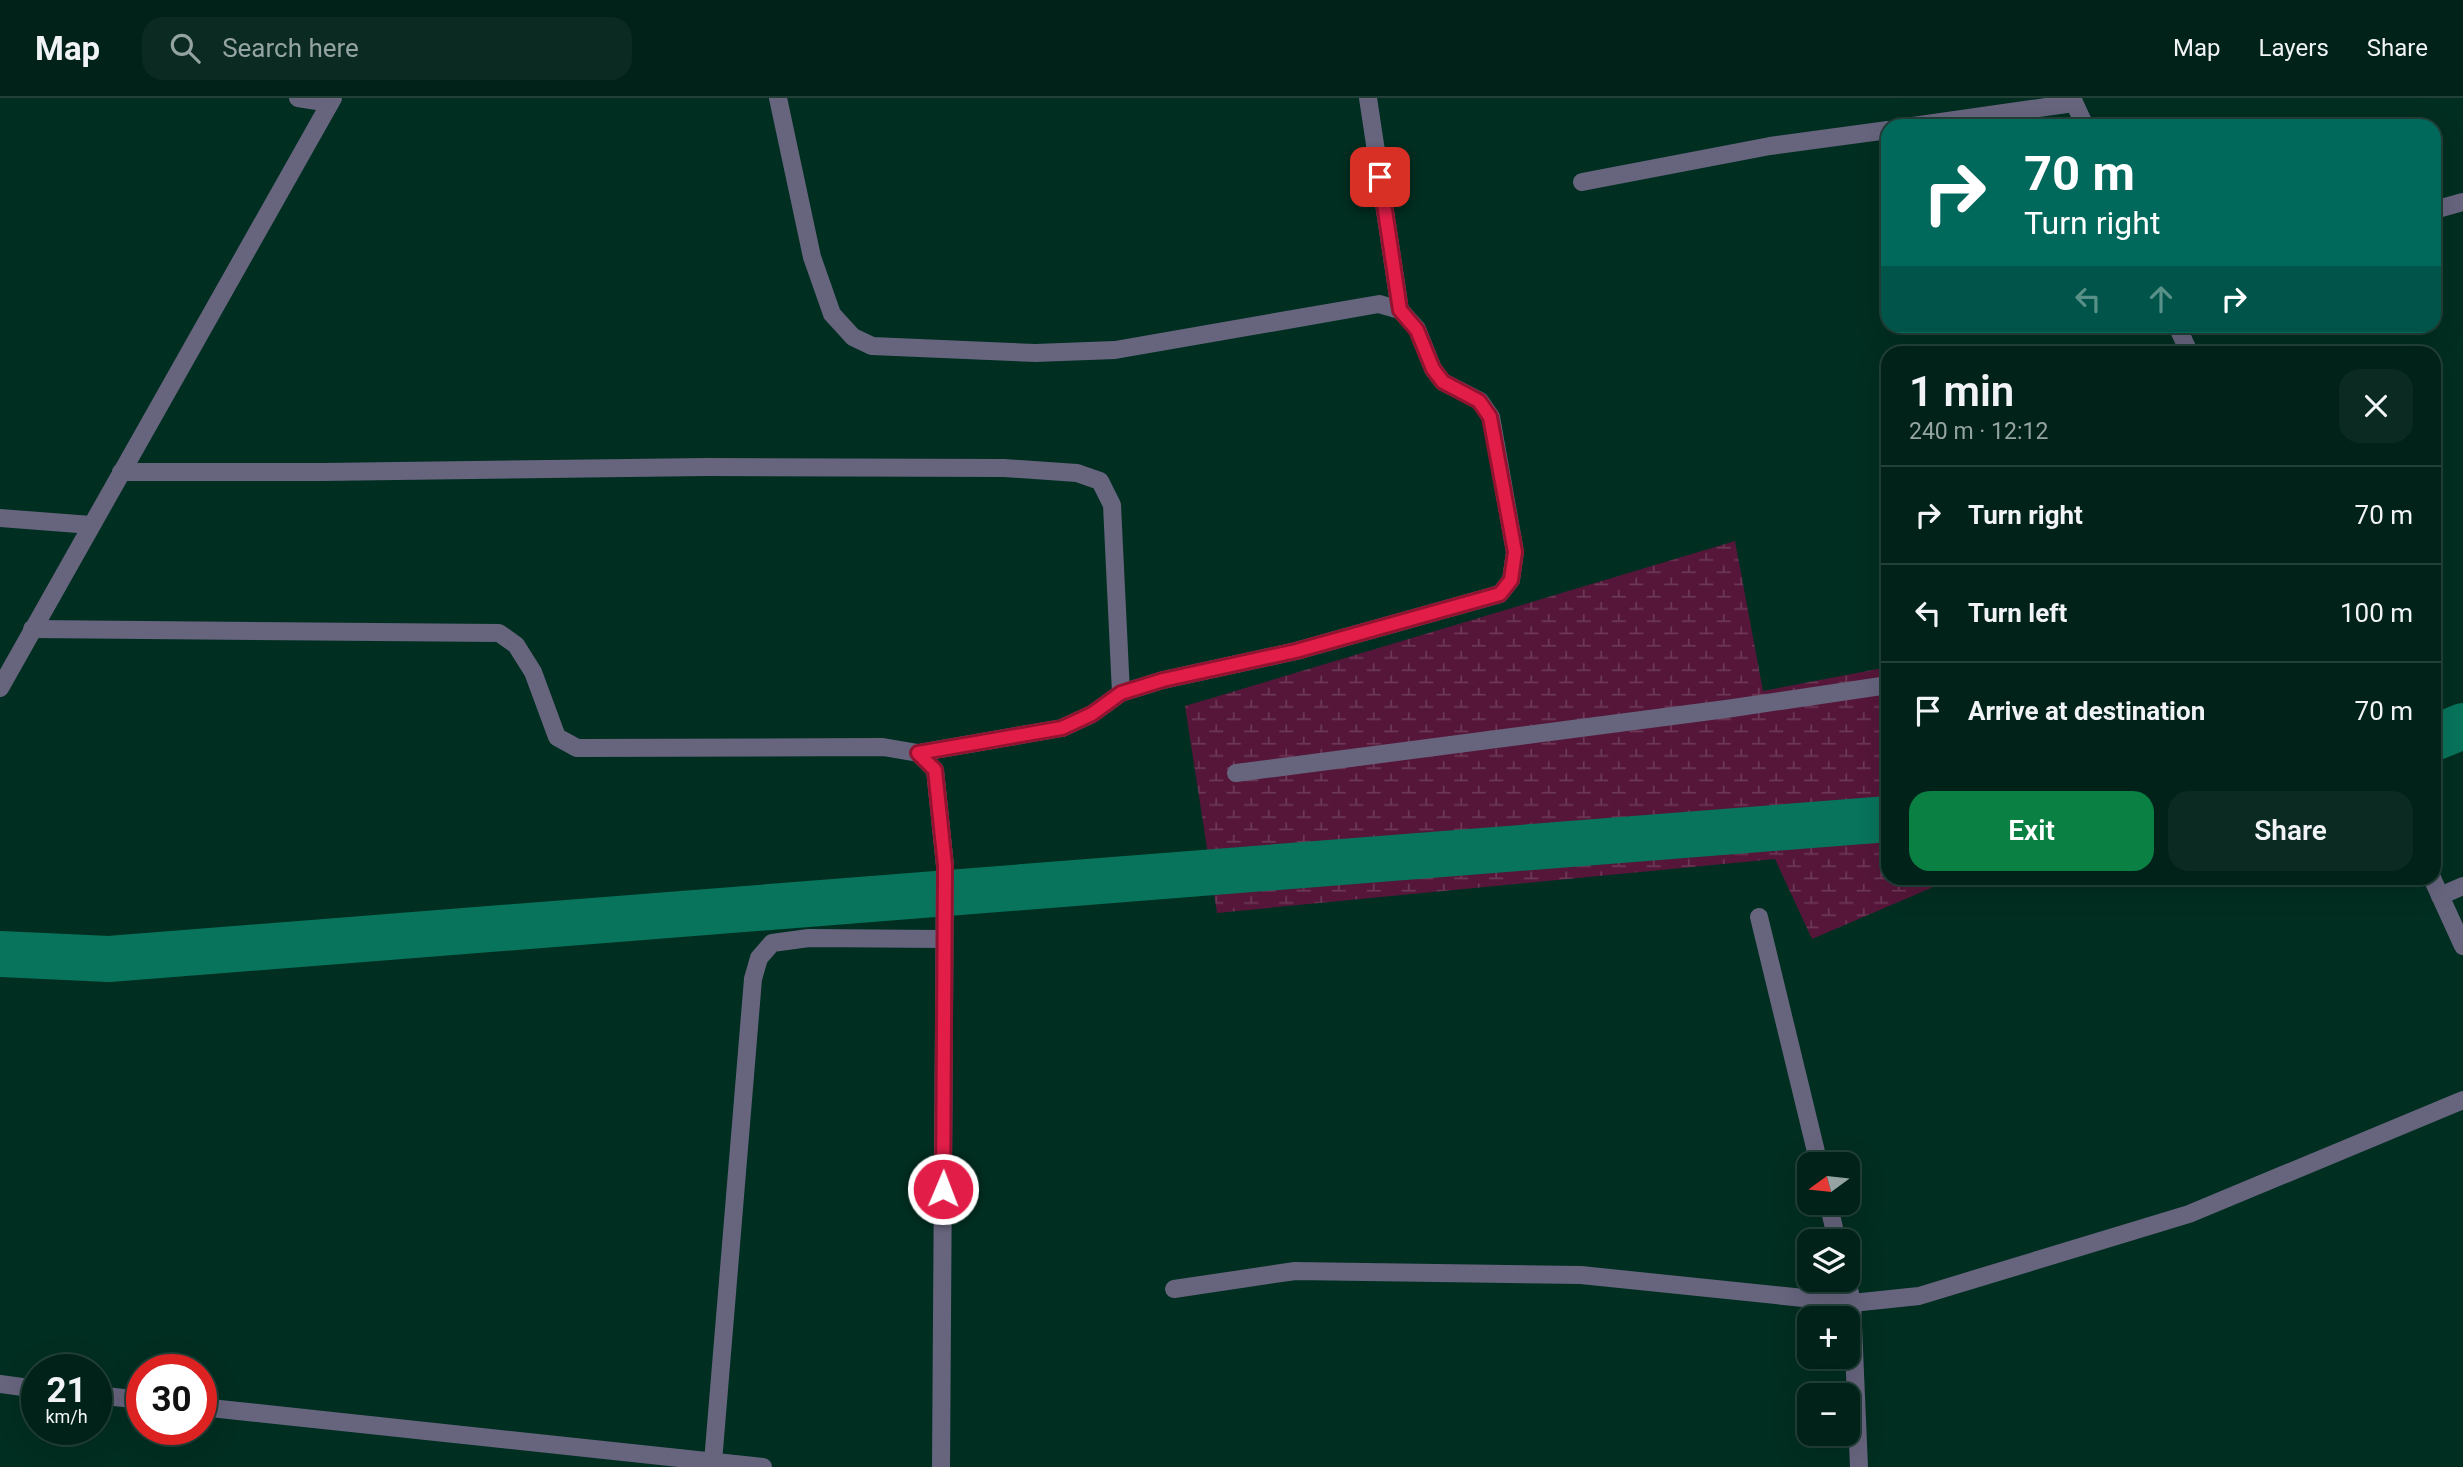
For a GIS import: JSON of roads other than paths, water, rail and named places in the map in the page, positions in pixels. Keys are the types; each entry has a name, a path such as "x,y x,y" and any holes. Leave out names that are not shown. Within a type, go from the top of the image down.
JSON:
{"street":[{"path":"0,688 331,101 298,98"},
{"path":"778,98 812,257 832,314 853,337 872,346 1035,353 1115,350 1379,304 1400,310"},
{"path":"32,629 499,633 516,645 533,672 557,737 577,748 883,747 918,753 1062,728 1092,714 1121,693 1163,680 1296,651 1500,594 1511,580 1515,552 1490,417 1479,401 1443,382 1433,369 1417,330 1400,310 1368,98"},
{"path":"1958,119 2073,101 2082,119"},
{"path":"1582,182 1770,146 1881,131"},
{"path":"2441,208 2463,202"},
{"path":"121,472 734,467 1004,468 1077,473 1100,481 1112,505 1121,693"},
{"path":"0,518 91,524"},
{"path":"1236,773 1881,686"},
{"path":"918,753 935,770 945,866 941,1467"},
{"path":"2435,885 2463,946"},
{"path":"2440,896 2463,886"},
{"path":"1759,917 1816,1152"},
{"path":"713,1462 753,979 759,958 772,943 809,937 944,939"},
{"path":"1174,1289 1295,1271 1581,1275 1853,1303 1919,1296 2189,1214 2463,1100"},
{"path":"1850,1292 1853,1303 1859,1467"},
{"path":"0,1384 21,1387"},
{"path":"217,1408 763,1467"}],"waterway":[{"path":"2441,735 2463,726"},
{"path":"0,954 109,959 1881,820"}]}
